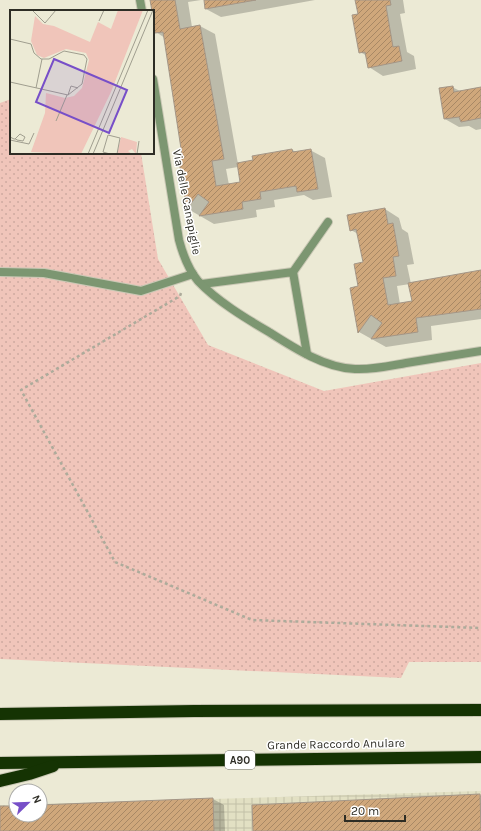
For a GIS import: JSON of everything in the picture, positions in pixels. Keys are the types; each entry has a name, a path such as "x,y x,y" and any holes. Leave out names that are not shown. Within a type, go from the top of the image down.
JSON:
{"highway":[{"path":"0,714 194,711 481,710"},
{"name":"Grande Raccordo Anulare","path":"0,763 481,757"},
{"path":"0,781 29,774 61,763"}],"street":[{"path":"140,0 142,10"},
{"name":"Via delle Canapiglie","path":"154,84 179,240 186,263 202,284 222,301 242,316 293,347 336,366 355,369 374,369 481,351"},
{"path":"307,354 293,272 328,222"},
{"path":"0,272 44,273 141,291 194,274"},
{"path":"202,284 293,272"}],"path":[{"path":"194,274 180,296 20,390 115,562 252,620 481,628"}],"shaded area":[{"path":"10,99 10,154 141,154 158,259 208,345 324,391 481,363 481,662 409,662 401,678 0,659 0,103"},
{"path":"481,791 481,831 0,831 0,805 8,805 8,823 48,823 48,804"}],"building":[{"path":"150,0 175,0 180,29 200,25 224,159 212,161 216,186 240,182 237,163 253,160 252,156 292,149 293,152 311,149 318,189 297,192 296,186 260,192 261,199 242,202 243,209 199,216 209,202 198,194 187,209 178,156 182,155 163,32 155,33 154,10 152,10"},
{"path":"204,0 256,0 205,9"},
{"path":"355,0 390,0 391,5 386,6 393,47 399,46 402,61 368,68 365,52 359,53 352,15 358,14"},
{"path":"453,86 454,92 481,87 481,118 461,122 459,117 444,119 439,88"},
{"path":"385,208 388,224 393,223 399,256 393,257 396,276 383,278 388,305 412,301 408,283 481,270 481,309 416,318 418,332 371,339 382,323 371,315 358,333 350,288 358,286 354,264 363,262 356,229 350,231 347,215"},
{"path":"480,794 481,831 253,831 252,805"},
{"path":"213,798 214,831 0,831 0,806 8,806 8,823 48,823 48,805"}]}
